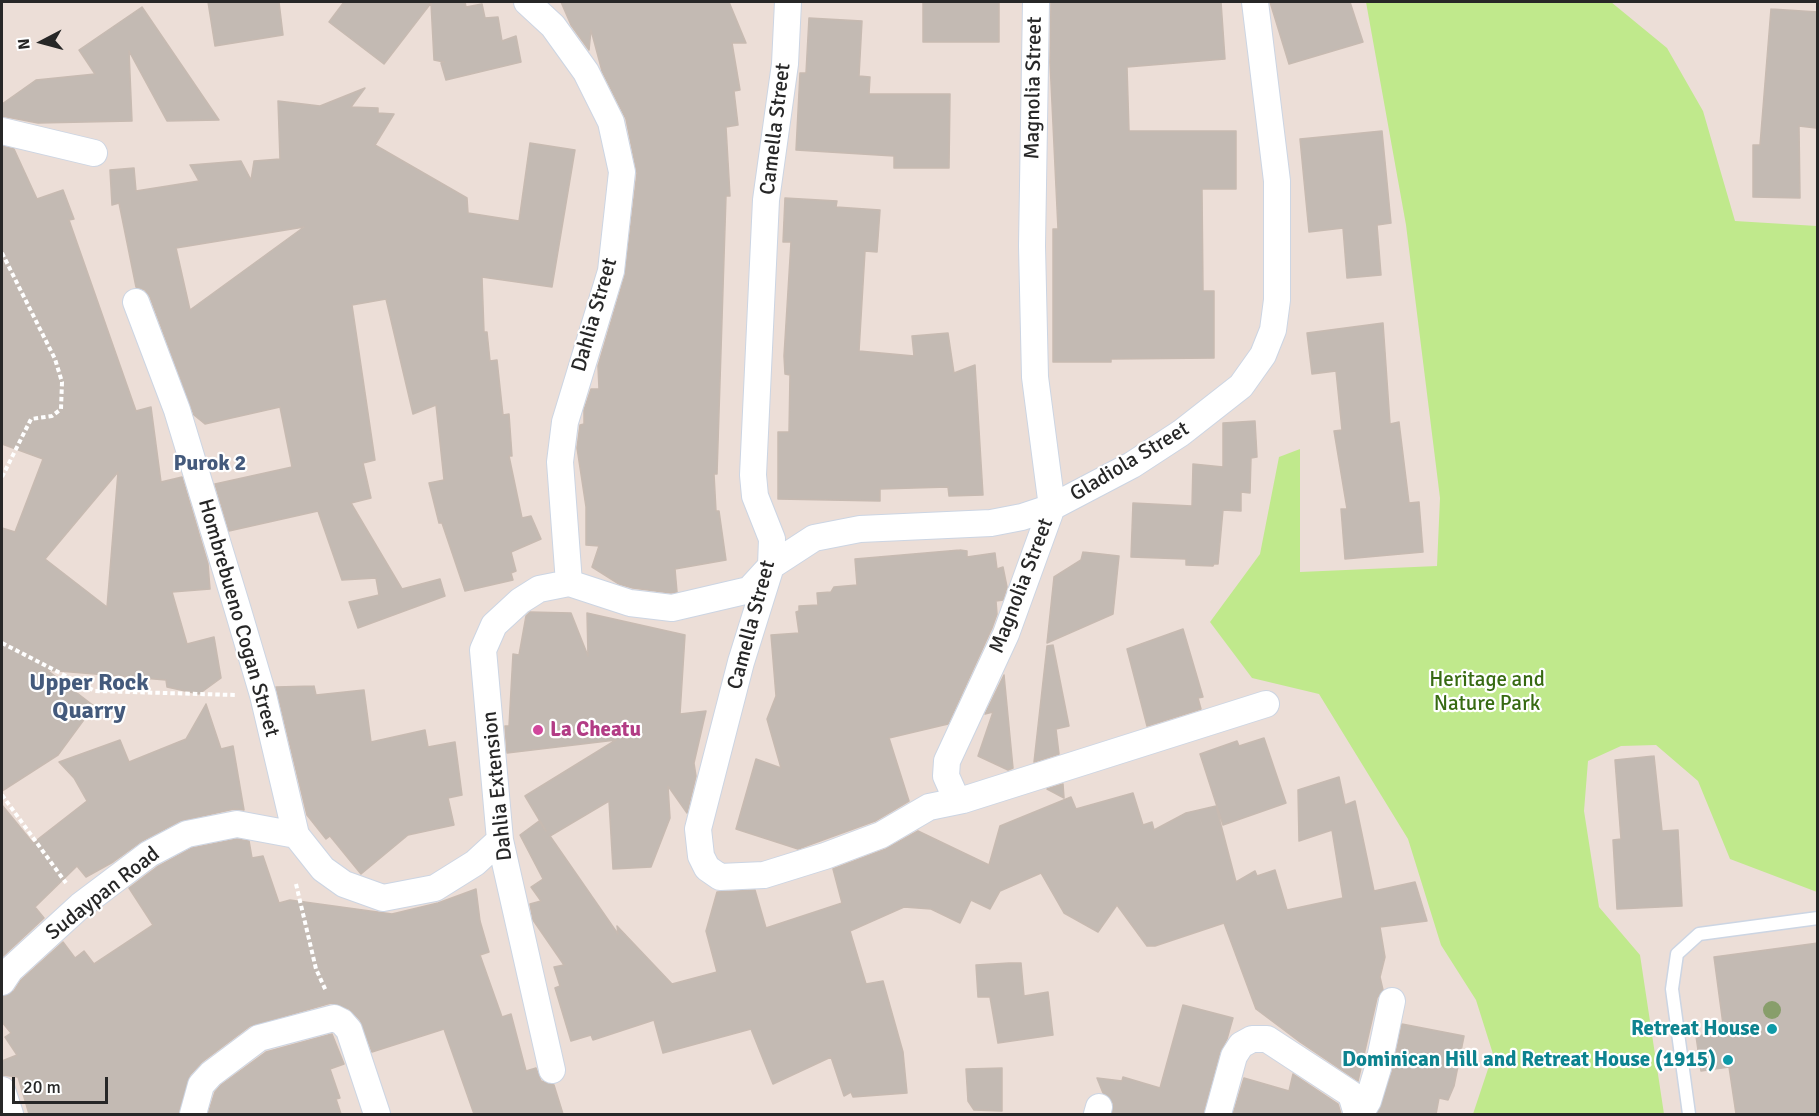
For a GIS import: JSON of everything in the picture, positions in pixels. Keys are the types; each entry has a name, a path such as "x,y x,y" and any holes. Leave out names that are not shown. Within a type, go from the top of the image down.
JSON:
{"street":[{"name":"Dahlia Street","path":"527,2 553,26 586,72 611,122 622,172 611,271 565,422 560,462 569,583"},
{"name":"Camella Street","path":"788,2 785,64 766,200 753,464 755,496 772,539 771,566 741,662 699,829 701,855 707,868 720,877 764,875 881,835 929,807 963,800"},
{"name":"Magnolia Street","path":"963,800 954,794 946,776 947,761 1006,634 1052,507 1035,376 1032,246 1036,2"},
{"name":"Gladiola Street","path":"569,583 630,603 672,608 749,590 771,566 807,542 832,534 893,526 991,523 1022,517 1052,507 1132,465 1181,433 1241,386 1263,355 1273,330 1277,300 1277,181 1256,2"},
{"path":"2,131 94,153"},
{"name":"Hombrebueno Cogan Street","path":"136,302 177,410 262,695 297,835"},
{"name":"Dahlia Extension","path":"552,1070 500,840 483,650 494,626 520,601 539,589 569,583"},
{"path":"963,800 1266,704"},
{"name":"Sudaypan Road","path":"2,982 10,970 81,906 149,854 187,834 237,824 297,835"},
{"path":"297,835 323,869 344,884 383,898 435,888 475,863 500,840"},
{"path":"1359,1114 1368,1101 1378,1068 1392,1001"},
{"path":"193,1114 201,1084 259,1038 334,1018 342,1022 349,1030 377,1114"},
{"path":"1218,1114 1234,1056 1241,1045 1252,1038 1260,1038 1267,1039 1351,1094 1359,1114"},
{"path":"2,1090 10,1114"}],"lane":[{"path":"1689,1114 1672,989 1677,954 1699,934 1818,918"}],"path":[{"path":"2,253 54,359 62,382 61,409 52,416 32,419 2,477"},
{"path":"2,643 95,691 173,695 262,695"},
{"path":"2,795 49,856 81,906"},
{"path":"296,887 316,969 334,1018"}],"green space":[{"name":"Heritage and Nature Park","path":"1366,2 1611,2 1667,48 1703,111 1735,221 1817,226 1817,892 1730,859 1698,781 1656,745 1621,746 1588,761 1584,811 1599,907 1640,955 1664,1114 1473,1114 1493,1054 1476,1000 1441,945 1408,839 1319,694 1252,678 1210,622 1260,554 1279,457 1300,449 1300,572 1437,566 1440,498 1406,225"}],"building":[{"path":"208,2 279,2 283,35 215,46"},
{"path":"344,2 465,2 466,7 482,4 485,18 498,17 502,41 516,36 521,62 446,80 441,63 444,62 434,60 431,3 384,64 329,22"},
{"path":"561,2 729,2 746,43 732,43 740,90 734,91 738,125 726,127 730,196 726,196 717,474 714,474 716,511 719,511 726,560 675,569 677,592 633,588 619,584 592,567 599,546 586,545 586,507 577,448 580,425 584,424 584,410 591,389 599,389 598,366 625,275 637,173 626,119 602,71 591,30 589,50 571,25"},
{"path":"923,2 999,2 999,42 923,42"},
{"path":"1051,2 1221,2 1225,59 1127,67 1129,131 1236,131 1236,189 1202,189 1203,291 1214,291 1214,358 1053,362 1053,229 1058,229 1050,62"},
{"path":"1270,2 1350,2 1363,42 1289,64"},
{"path":"142,7 219,120 167,121 129,51 132,121 38,123 2,116 2,104 36,80 95,74 79,50"},
{"path":"1771,9 1818,12 1816,128 1799,126 1800,198 1753,197 1753,145 1760,145"},
{"path":"809,18 862,21 859,76 870,77 869,94 950,94 949,168 894,168 894,156 796,150 800,73 806,73"},
{"path":"365,88 351,107 378,108 378,113 394,114 375,145 467,198 468,213 519,221 530,143 575,150 552,287 482,277 484,332 487,332 490,361 497,360 503,415 509,414 512,456 509,456 522,518 531,516 541,539 511,552 516,571 511,573 513,580 465,591 442,523 439,523 429,483 444,480 436,405 413,414 386,299 352,305 375,460 363,463 371,498 351,503 402,589 440,579 445,596 358,628 349,602 379,595 376,578 342,580 318,511 229,531 215,484 292,467 280,407 205,424 194,415 150,297 145,290 136,287 119,203 112,205 110,170 134,168 136,191 199,181 190,165 241,161 251,180 254,161 280,159 278,101 320,106","holes":["304,227 190,310 176,248"]},
{"path":"1382,131 1391,223 1377,225 1381,275 1347,278 1343,228 1309,232 1300,139"},
{"path":"2,146 14,149 37,199 63,190 74,219 69,220 136,411 151,407 161,482 182,477 208,564 210,589 172,592 187,644 214,637 221,678 199,694 167,687 166,680 47,670 94,706 58,755 2,791 2,528 15,532 43,459 2,444","holes":["118,472 107,607 45,559"]},
{"path":"785,198 837,201 836,207 880,210 877,252 865,251 859,351 914,356 912,336 948,333 954,373 975,365 983,495 949,496 948,487 880,489 880,501 778,499 778,432 789,432 790,375 785,374 784,356 791,242 783,242"},
{"path":"1383,323 1390,424 1399,422 1409,503 1419,502 1423,552 1345,559 1341,509 1347,509 1334,431 1342,430 1336,371 1312,374 1307,333"},
{"path":"1255,421 1257,457 1251,458 1250,493 1241,492 1241,511 1223,510 1218,564 1213,566 1186,565 1186,559 1131,557 1133,503 1192,506 1193,464 1223,467 1223,423"},
{"path":"967,551 967,557 995,553 997,569 1003,567 1007,587 1003,600 996,601 997,614 992,628 948,724 889,738 909,801 875,821 798,849 736,829 756,759 781,768 767,719 776,696 771,635 799,633 796,612 799,611 799,606 818,605 817,593 831,592 834,587 857,585 855,559"},
{"path":"1083,552 1119,556 1113,614 1047,643 1054,577 1081,560"},
{"path":"530,612 571,613 588,656 587,613 685,635 680,714 706,711 694,763 696,776 687,813 668,786 670,818 651,867 613,869 609,801 550,836 618,934 617,926 672,984 717,972 706,931 717,892 755,890 766,928 842,903 833,869 886,849 918,831 989,865 1000,826 1071,797 1076,809 1133,793 1143,825 1152,822 1154,830 1186,813 1216,806 1236,882 1255,871 1257,876 1275,870 1287,910 1343,898 1332,830 1299,841 1298,790 1339,777 1345,805 1355,801 1374,891 1415,882 1427,921 1380,927 1385,957 1380,977 1383,990 1377,998 1358,1081 1256,1009 1224,923 1155,946 1147,946 1117,905 1098,932 1064,913 1041,873 1000,891 990,909 971,900 960,923 931,909 904,907 850,931 866,984 883,981 903,1052 907,1093 853,1097 851,1092 844,1096 831,1057 773,1084 751,1029 663,1053 654,1020 593,1040 591,1035 571,1041 555,988 560,986 554,967 564,965 533,920 530,904 541,901 531,887 543,879 520,835 539,821 546,831 525,796 616,740 507,753 505,726 509,726 513,654 519,655 526,616"},
{"path":"1183,629 1203,697 1198,698 1201,709 1147,726 1127,649"},
{"path":"1053,645 1069,726 1056,729 1059,754 1034,762 1047,646"},
{"path":"1004,675 1013,768 1008,770 978,756 993,712 985,714"},
{"path":"314,686 316,695 364,690 371,742 425,730 428,747 455,742 462,795 448,798 454,825 408,835 361,874 330,836 326,839 307,815 276,687"},
{"path":"206,704 221,749 233,746 244,810 234,809 180,821 142,841 113,862 86,877 77,866 35,907 44,918 2,957 2,805 33,843 87,801 74,778 59,762 120,740 129,762 186,739"},
{"path":"1264,738 1286,803 1223,825 1200,754 1237,741 1239,746"},
{"path":"1654,756 1662,831 1678,830 1682,906 1617,909 1613,840 1621,839 1615,760"},
{"path":"1063,784 1064,798 1047,789"},
{"path":"237,839 249,841 252,858 263,856 279,903 290,900 392,914 438,903 476,889 480,921 489,952 480,955 502,1017 511,1014 526,1071 536,1068 541,1081 554,1085 563,1114 474,1114 444,1029 372,1052 360,1020 349,1009 331,1003 250,1026 202,1062 190,1075 178,1114 29,1114 18,1077 2,1075 2,1061 17,1055 5,1037 11,1033 2,1022 2,997 14,991 21,980 63,942 75,958 84,951 94,964 153,925 129,888 157,867 192,848"},
{"name":"Retreat House","path":"1818,943 1818,1114 1736,1114 1729,1067 1701,1071 1696,1036 1724,1032 1714,957"},
{"path":"1021,963 1024,996 1048,992 1053,1035 998,1043 990,997 978,997 976,965"},
{"path":"1183,1005 1233,1018 1227,1039 1220,1052 1203,1114 1112,1114 1113,1103 1103,1093 1097,1078 1122,1081 1123,1077 1160,1088"},
{"path":"1402,1024 1464,1036 1454,1086 1448,1100 1439,1098 1436,1114 1377,1114 1392,1072"},
{"path":"332,1034 344,1064 330,1069 340,1098 336,1099 341,1114 208,1114 215,1092 221,1085 266,1052"},
{"path":"1002,1068 1002,1111 974,1110 968,1101 966,1069"},
{"path":"1293,1074 1338,1104 1341,1114 1233,1114 1244,1078 1289,1091"}],"place":[{"name":"La Cheatu","path":"538,730"},
{"name":"Retreat House","path":"1772,1029"},
{"name":"Dominican Hill and Retreat House (1915)","path":"1728,1060"}],"district":[{"name":"Purok 2","path":"210,464"},
{"name":"Upper Rock Quarry","path":"89,698"}]}
